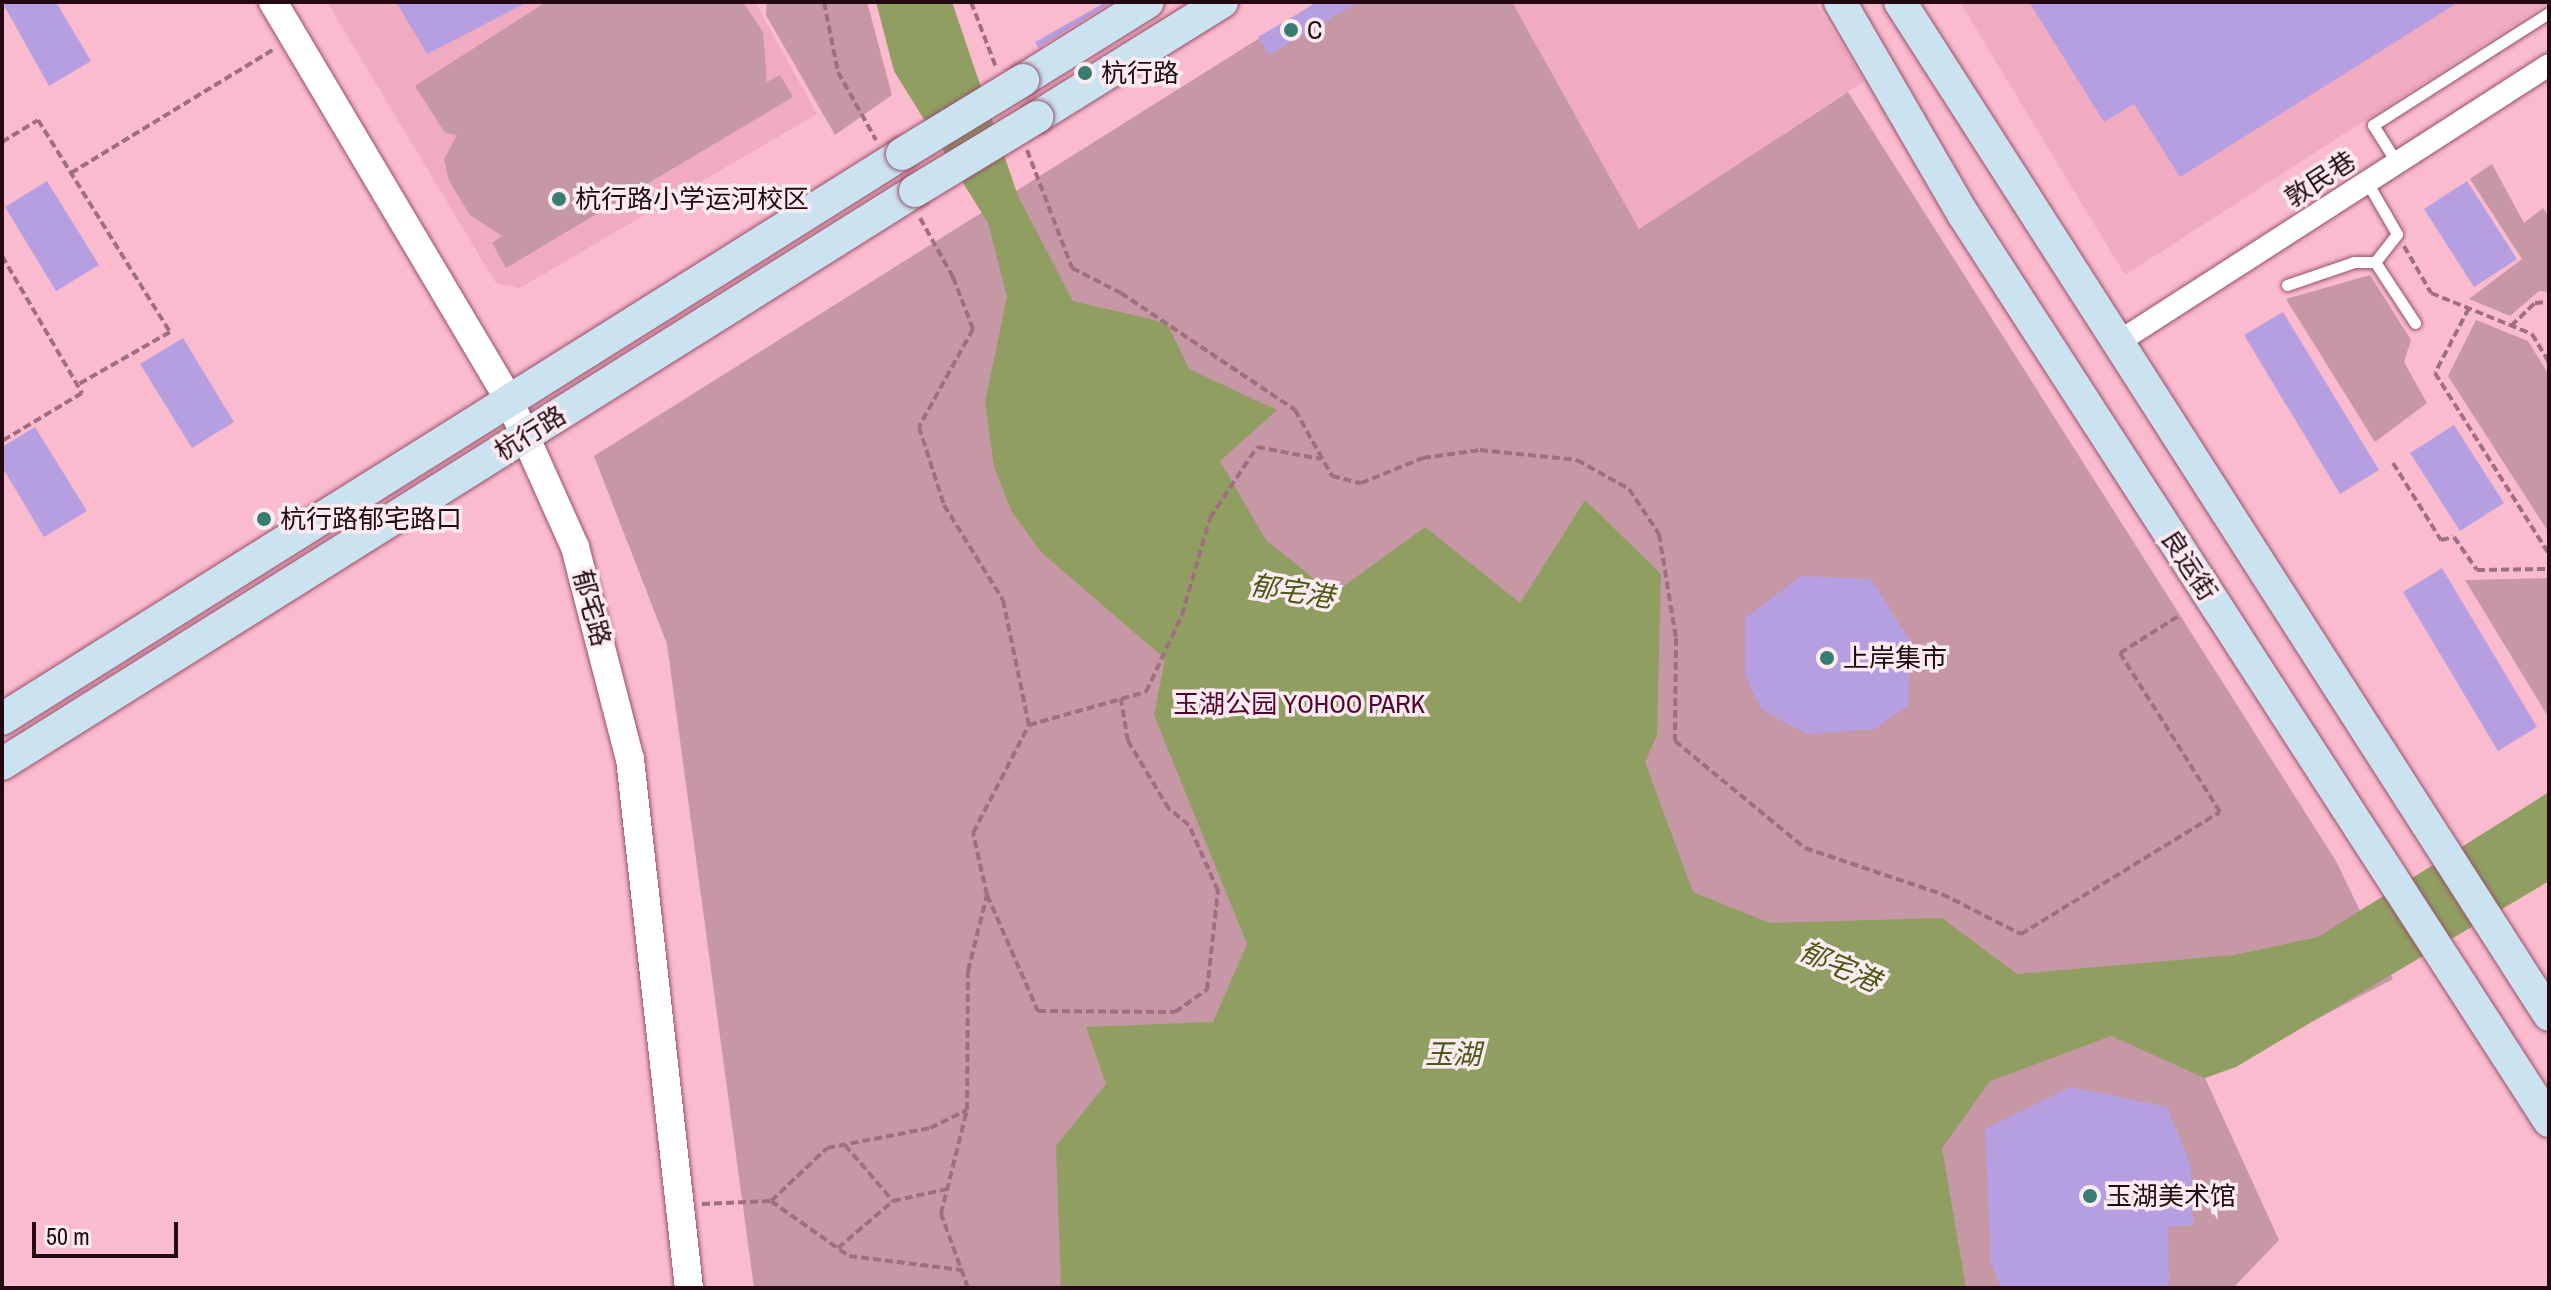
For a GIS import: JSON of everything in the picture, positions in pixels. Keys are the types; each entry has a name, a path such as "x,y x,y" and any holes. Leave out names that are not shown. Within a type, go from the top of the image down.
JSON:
{"main road":[{"name":"杭行路","path":"2,719 508,398 895,158 1011,78 1148,2"},
{"name":"杭行路","path":"2,764 911,193 1029,126 1222,2"},
{"name":"良运街","path":"1840,2 1963,214 2549,1121"},
{"path":"1900,2 2549,1015"}],"street":[{"name":"郁宅路","path":"273,2 528,434 575,547 630,759 689,1288"},
{"name":"敦民巷","path":"2120,341 2549,65"}],"lane":[{"path":"2397,163 2373,125 2549,13"},
{"path":"2367,182 2397,234 2375,262"},
{"path":"2287,285 2354,262 2375,262"},
{"path":"2375,262 2415,323"}],"path":[{"path":"824,2 838,72 895,158"},
{"path":"971,2 1011,78"},
{"path":"71,173 294,37"},
{"path":"2,142 38,120 170,332 77,385"},
{"path":"1029,126 1072,268 1121,293 1295,410 1332,476 1361,483 1423,458 1480,450 1577,460 1629,489 1659,534 1676,638 1675,741 1805,848 1942,894 2021,934 2220,812 2120,653 2180,615"},
{"path":"911,193 953,277 973,329 919,427 944,505 1003,600 1029,725 973,833 987,895 1038,1011 1175,1012 1207,990 1218,891 1189,825 1169,809 1128,741 1121,699"},
{"path":"2397,234 2431,293 2532,334 2549,362"},
{"path":"2,256 82,393 2,441"},
{"path":"2511,326 2535,303 2547,302"},
{"path":"2469,308 2435,373 2549,554"},
{"path":"1029,725 1146,692 1182,615 1210,518 1257,447 1322,459"},
{"path":"2393,463 2441,540 2454,537 2477,570 2549,569"},
{"path":"968,1288 941,1214 967,1110 968,971 987,895"},
{"path":"771,1201 827,1148 930,1128 967,1110"},
{"path":"844,1144 893,1201"},
{"path":"838,1248 893,1201 947,1189"},
{"path":"681,1205 771,1201 849,1256 962,1270"}],"shaded area":[{"name":"杭行路小学运河校区","path":"327,2 755,2 817,114 520,288 496,283"},
{"path":"1512,2 1815,2 1864,81 1639,229"},
{"path":"1960,2 2549,2 2125,275"}],"green space":[{"name":"杭行路小学运河校区","path":"546,2 743,2 763,32 767,82 780,75 793,97 506,268 492,243 502,236 470,215 449,181 444,159 457,135 445,133 415,86"},
{"path":"767,2 867,2 892,95 835,135 766,15"},
{"name":"玉湖公园 YOHOO PARK","path":"1317,2 1512,2 1639,229 1848,92 2336,861 2393,979 2205,1078 2279,1240 2233,1288 754,1288 667,644 594,456"},
{"path":"2492,164 2524,223 2543,208 2549,217 2549,292 2539,291 2510,316 2469,299 2522,259 2470,179"},
{"path":"2370,275 2411,340 2404,362 2427,403 2375,442 2286,299"},
{"path":"2476,320 2528,341 2549,375 2549,533 2448,376"},
{"path":"2549,578 2549,718 2465,580"}],"water":[{"name":"玉湖","path":"876,2 952,2 1018,196 1073,301 1167,323 1189,369 1277,410 1220,461 1266,540 1333,594 1425,527 1520,603 1585,500 1661,574 1657,735 1645,762 1693,892 1770,923 1942,918 2017,974 2234,955 2318,937 2549,792 2549,881 2236,1067 2205,1078 2111,1036 1990,1081 1942,1148 1966,1288 1061,1288 1056,1146 1106,1084 1086,1027 1213,1022 1247,944 1154,715 1165,659 1041,552 1012,512 994,467 985,402 1007,297 988,223 894,71"}],"building":[{"path":"2,2 56,2 91,61 49,86"},
{"path":"396,2 528,2 427,54"},
{"path":"1106,2 1112,2 1038,48 1035,42"},
{"name":"C","path":"1318,2 1358,2 1269,55 1258,37"},
{"path":"2029,2 2459,2 2180,177 2134,104 2104,122"},
{"path":"47,181 99,265 56,291 5,207"},
{"path":"2467,181 2517,259 2474,287 2424,209"},
{"path":"2283,312 2379,470 2340,494 2244,335"},
{"path":"183,338 234,422 192,448 140,364"},
{"path":"2454,425 2504,503 2460,531 2410,453"},
{"path":"35,427 87,511 44,537 2,467 2,447"},
{"path":"2442,568 2537,727 2498,751 2403,592"},
{"name":"上岸集市","path":"1801,576 1871,579 1910,641 1908,705 1875,729 1807,734 1762,710 1745,675 1745,618"},
{"name":"玉湖美术馆","path":"2071,1087 2167,1107 2191,1166 2193,1225 2168,1227 2169,1288 2001,1288 1991,1263 1985,1129"}],"place":[{"name":"C","path":"1291,30"},
{"name":"杭行路","path":"1085,73"},
{"name":"杭行路小学运河校区","path":"559,199"},
{"name":"杭行路郁宅路口","path":"264,519"},
{"name":"上岸集市","path":"1827,658"},
{"name":"玉湖美术馆","path":"2090,1196"}],"water label":[{"name":"郁宅港","path":"1292,591"},
{"name":"郁宅港","path":"1840,966"}]}
